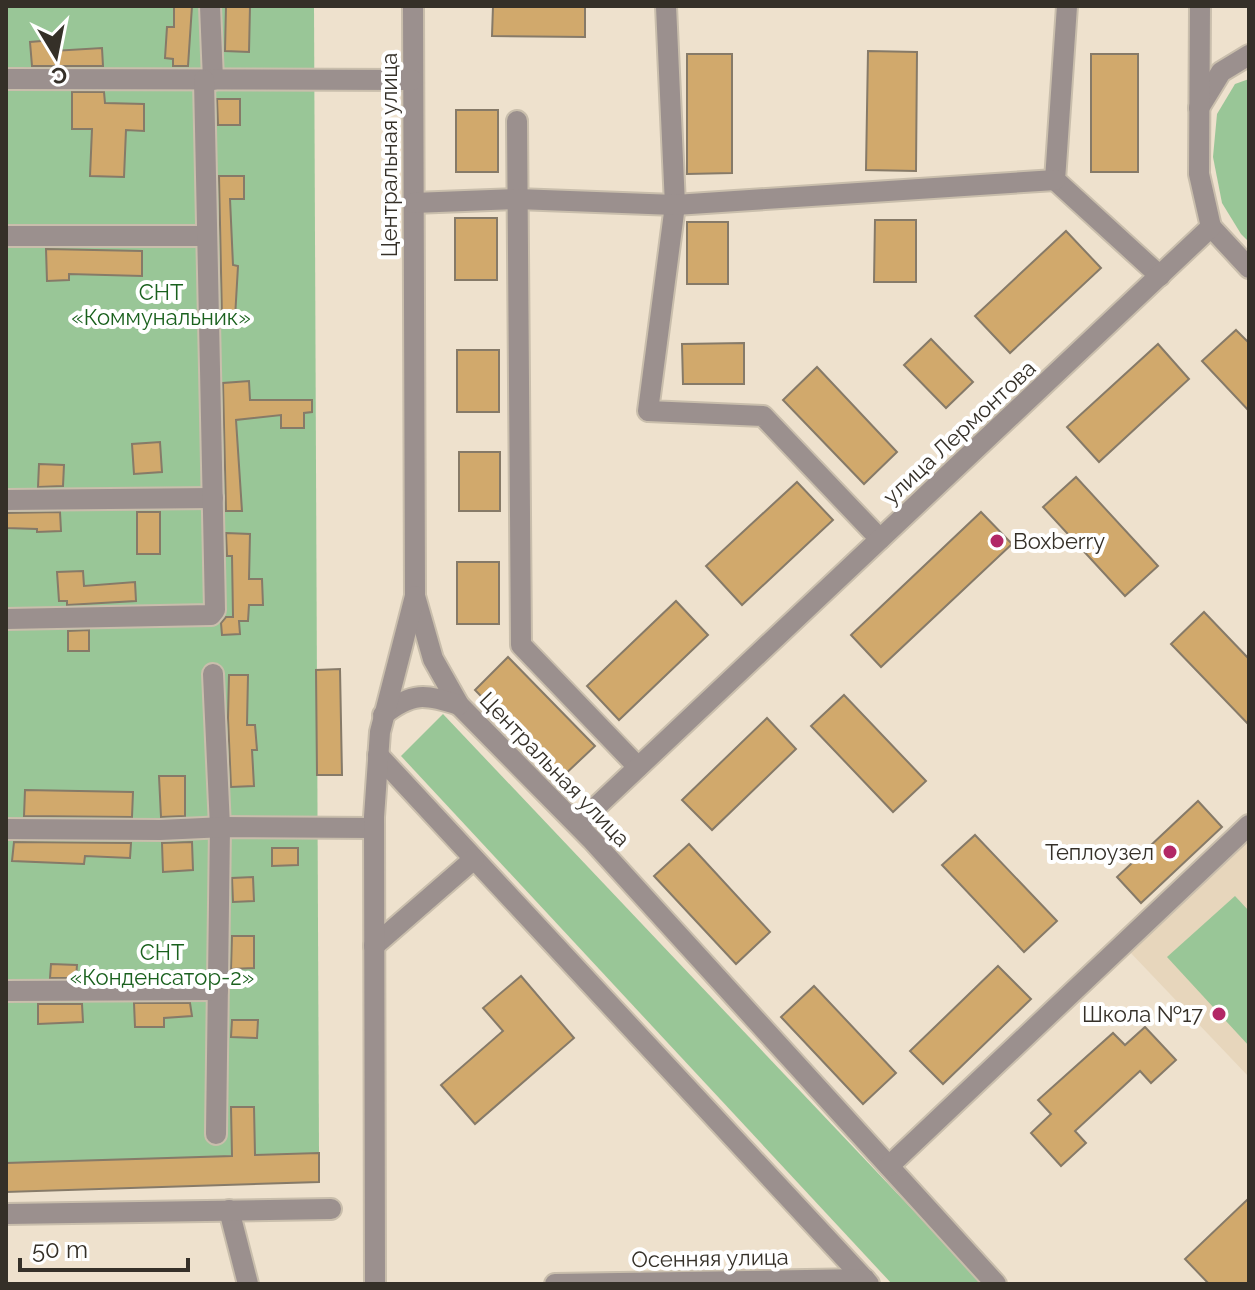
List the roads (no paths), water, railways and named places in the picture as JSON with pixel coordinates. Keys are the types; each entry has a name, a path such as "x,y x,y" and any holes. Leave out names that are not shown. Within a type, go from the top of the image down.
{"street":[{"path":"6,619 211,615 215,610 207,236 210,6"},
{"name":"Центральная улица","path":"413,6 415,596 433,659 459,705 578,824 996,1284"},
{"path":"666,6 675,205 648,411 763,416 880,539"},
{"path":"1055,180 1067,6"},
{"path":"1200,6 1199,174 1211,227 1249,268"},
{"path":"1199,108 1221,72 1249,55"},
{"path":"6,79 413,80"},
{"path":"517,121 521,645 638,767"},
{"path":"413,203 517,199 675,205 1055,180 1160,276"},
{"name":"улица Лермонтова","path":"578,824 1211,227"},
{"path":"6,236 207,236"},
{"path":"6,500 213,498"},
{"path":"375,1284 374,828 378,755 383,715 415,596"},
{"path":"213,674 220,827 216,1134"},
{"path":"383,715 412,698 432,697 459,705"},
{"path":"378,755 867,1282"},
{"path":"889,1166 1249,825"},
{"path":"6,829 374,828"},
{"path":"374,946 474,859"},
{"path":"6,991 218,990"},
{"path":"6,1214 331,1209"},
{"path":"229,1210 248,1284"},
{"name":"Осенняя улица","path":"555,1284 867,1282"}],"place":[{"name":"Boxberry","path":"997,541"},
{"name":"Теплоузел","path":"1170,852"},
{"name":"Школа №17","path":"1219,1014"}],"park label":[{"name":"СНТ «Коммунальник»","path":"161,304"},
{"name":"СНТ «Конденсатор-2»","path":"162,964"}]}
